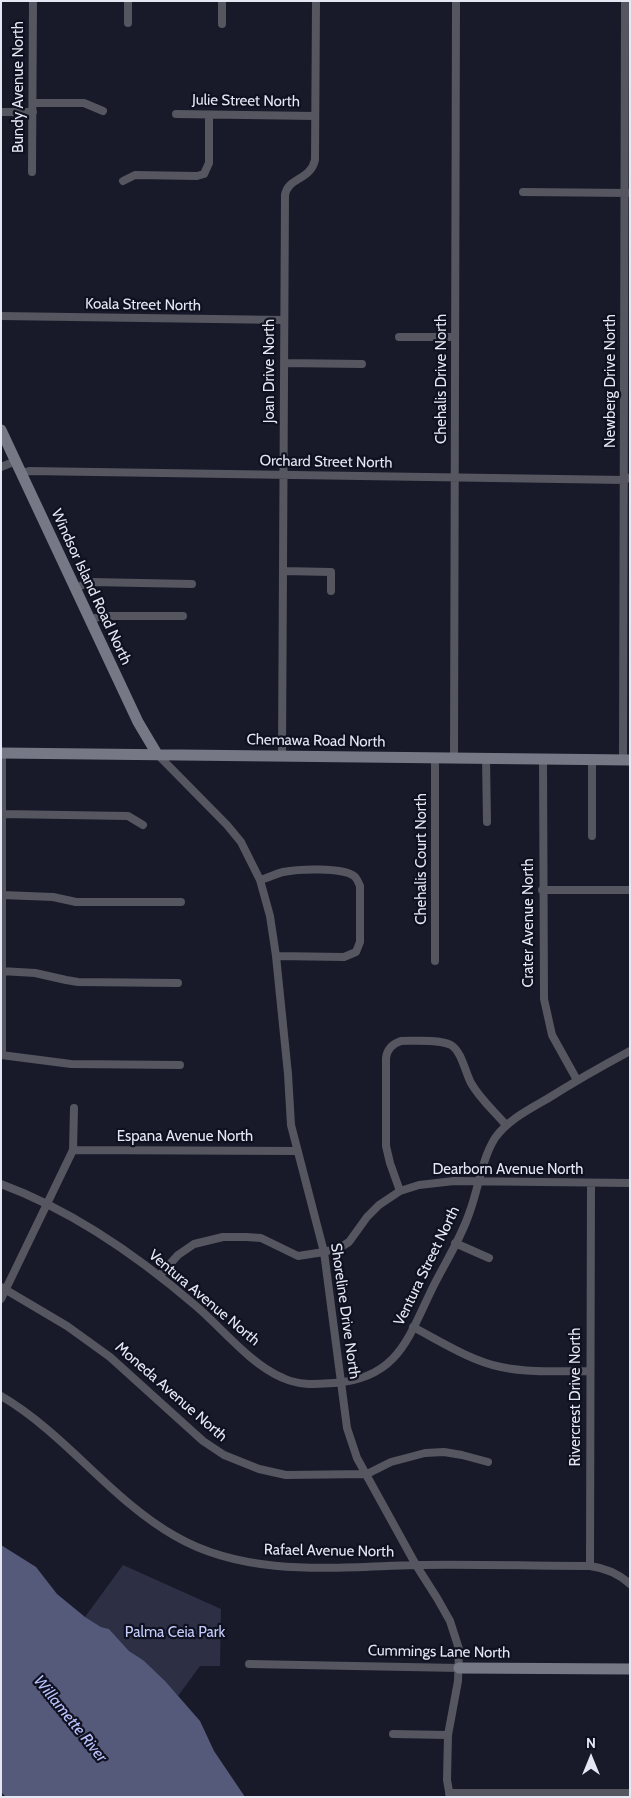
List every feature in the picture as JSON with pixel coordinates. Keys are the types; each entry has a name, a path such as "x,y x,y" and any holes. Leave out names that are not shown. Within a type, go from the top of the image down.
{"street":[{"name":"Bundy Avenue North","path":"32,172 33,1"},
{"path":"128,1 128,23"},
{"path":"222,1 222,24"},
{"name":"Joan Drive North","path":"282,755 285,195 288,186 310,172 313,166 316,1"},
{"name":"Chehalis Drive North","path":"454,758 456,1"},
{"name":"Newberg Drive North","path":"625,1 627,193 626,760"},
{"path":"33,103 84,103 103,110"},
{"path":"1,112 33,112"},
{"name":"Julie Street North","path":"176,114 315,116"},
{"path":"123,181 136,175 197,176 204,174 209,163 209,115"},
{"path":"523,192 627,193"},
{"name":"Koala Street North","path":"1,316 284,320"},
{"path":"399,337 455,337"},
{"path":"284,363 362,364"},
{"name":"Windsor Island Road North","path":"1,430 138,722 157,754"},
{"path":"1,468 16,461"},
{"name":"Orchard Street North","path":"22,473 29,471 456,478 627,478"},
{"path":"283,571 331,572 331,591"},
{"path":"75,588 92,582 192,584"},
{"path":"90,620 101,616 184,616"},
{"path":"2,753 2,1055 71,1064 180,1065"},
{"name":"Chemawa Road North","path":"2,753 626,760"},
{"name":"Shoreline Drive North","path":"157,754 227,825 241,842 260,880 270,916 276,956 287,1057 291,1125 324,1252 349,1436 358,1458 416,1565 450,1621 459,1649 458,1681 448,1735 447,1780 449,1795"},
{"name":"Chehalis Court North","path":"435,757 435,961"},
{"path":"486,758 487,822"},
{"name":"Crater Avenue North","path":"543,759 542,972 545,1009 552,1035 577,1080"},
{"path":"592,760 592,836"},
{"path":"2,814 128,816 143,825"},
{"path":"260,880 282,872 296,870 339,871 353,875 360,886 360,942 356,952 344,957 276,956"},
{"path":"542,890 630,890"},
{"path":"2,895 53,897 76,902 181,902"},
{"path":"2,971 35,973 78,982 178,982"},
{"path":"400,1191 390,1163 386,1138 386,1058 390,1047 394,1043 401,1041 442,1042 454,1047 470,1082 478,1094 506,1125"},
{"name":"Ventura Street North","path":"341,1382 367,1377 382,1369 401,1350 456,1243 471,1209 486,1154 506,1125 577,1080 630,1051"},
{"path":"1,1299 4,1288 48,1204 73,1150 74,1108"},
{"name":"Espana Avenue North","path":"73,1150 297,1152"},
{"name":"Dearborn Avenue North","path":"160,1275 178,1255 194,1244 224,1237 246,1236 261,1238 298,1256 324,1252 346,1245 367,1217 379,1205 400,1191 418,1185 438,1182 630,1184"},
{"name":"Rivercrest Drive North","path":"590,1566 591,1183"},
{"name":"Ventura Avenue North","path":"1,1184 48,1204 103,1235 160,1275 262,1366 284,1378 299,1383 341,1382"},
{"path":"456,1243 489,1258"},
{"name":"Moneda Avenue North","path":"4,1288 68,1326 110,1357 203,1441 224,1455 259,1469 286,1476 367,1474"},
{"path":"412,1327 480,1360 500,1367 522,1370 590,1371"},
{"name":"Rafael Avenue North","path":"1,1396 47,1429 135,1510 177,1538 210,1552 236,1560 266,1566 290,1567 416,1565 590,1566"},
{"path":"367,1474 391,1462 426,1453 444,1452 488,1462"},
{"path":"590,1566 601,1567 630,1584"},
{"name":"Cummings Lane North","path":"249,1664 630,1669"},
{"path":"393,1734 448,1735"},
{"path":"449,1795 630,1793"}],"green space":[{"name":"Palma Ceia Park","path":"123,1565 221,1609 220,1666 200,1666 178,1696 143,1660 129,1651 109,1629 101,1627 85,1617"}],"water":[{"name":"Willamette River","path":"1,1545 36,1567 57,1594 85,1617 101,1627 109,1629 129,1651 143,1660 165,1681 200,1721 214,1751 245,1797 6,1797 1,1792"}]}
